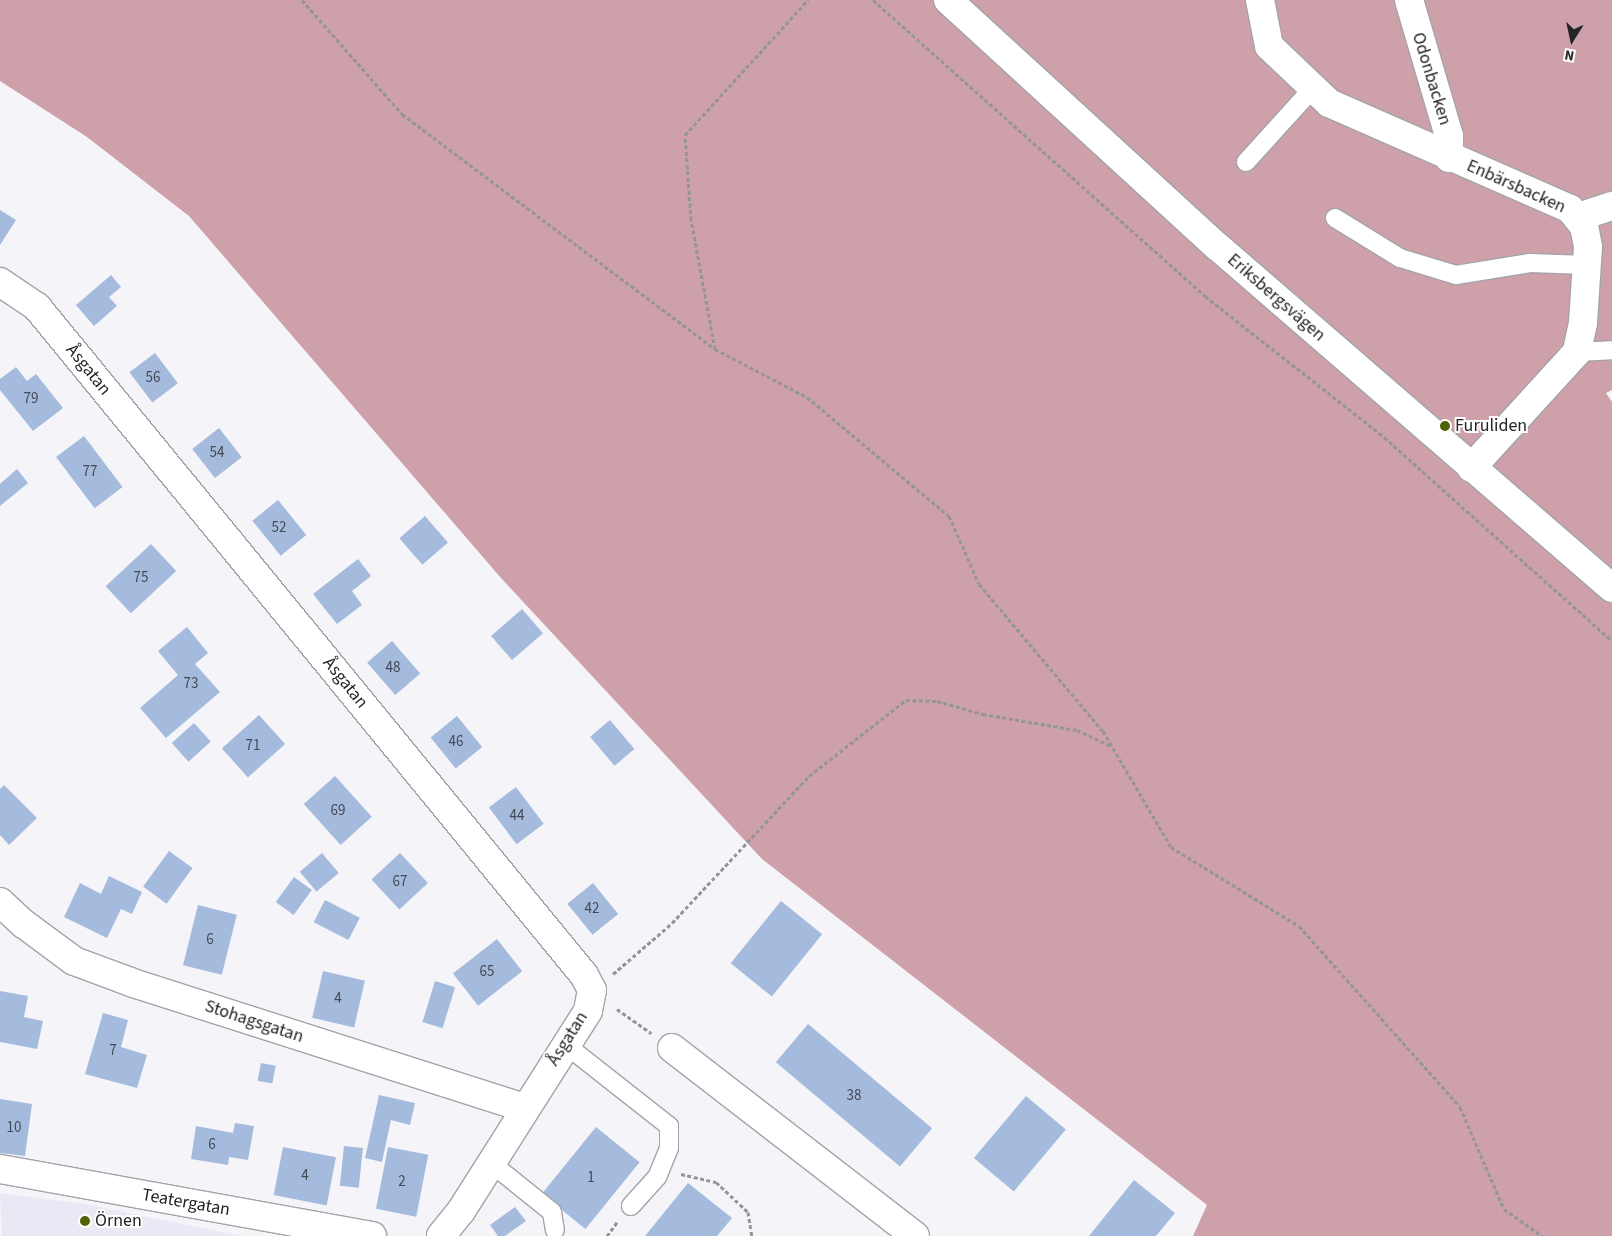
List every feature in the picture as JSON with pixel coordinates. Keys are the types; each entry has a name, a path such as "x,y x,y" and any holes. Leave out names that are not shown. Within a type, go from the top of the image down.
{"street":[{"name":"Eriksbergsvägen","path":"948,0 1218,248 1612,588"},
{"name":"Enbärsbacken","path":"1260,0 1269,46 1338,109 1560,205 1578,217 1588,236 1583,323 1577,352"},
{"name":"Odonbacken","path":"1409,0 1448,136 1449,158"},
{"path":"1578,217 1612,206"},
{"name":"Åsgatan","path":"0,282 37,307 584,974 592,990 588,1010 526,1108"},
{"path":"1471,468 1577,352"},
{"name":"Stohagsgatan","path":"0,902 24,924 83,964 526,1108"},
{"path":"672,1048 914,1236"},
{"path":"441,1236 526,1108"},
{"name":"Teatergatan","path":"0,1169 372,1236"}],"lane":[{"path":"1246,162 1313,88"},
{"path":"1335,218 1400,258 1456,275 1530,263 1587,264"},
{"path":"1577,352 1612,350"},
{"path":"566,1045 669,1126 668,1148 660,1170 631,1206"},
{"path":"491,1163 552,1212 555,1230"}],"path":[{"path":"302,0 402,114 714,349 807,396 949,516 979,584 1103,731 1171,847 1299,926 1460,1107 1504,1209 1542,1236"},
{"path":"714,349 691,220 685,135 808,0"},
{"path":"873,0 1205,296 1384,437 1612,641"},
{"path":"672,1048 592,990 672,923 809,776 906,700 936,701 983,714 1077,730 1112,746"},
{"path":"660,1170 716,1182 748,1212 752,1236"}],"shaded area":[{"path":"0,0 1612,0 1612,390 1606,393 1612,402 1612,1236 1193,1236 1207,1205 762,859 501,578 189,216 87,137 0,81"},
{"name":"Örnen","path":"0,1193 84,1204 242,1236 2,1236"}],"building":[{"path":"0,210 16,220 0,245"},
{"path":"111,275 121,287 109,297 117,306 94,326 76,305"},
{"path":"155,353 178,383 152,403 129,372"},
{"path":"16,367 27,381 36,374 63,408 33,431 0,390 0,379"},
{"path":"219,428 242,457 215,478 192,449"},
{"path":"84,436 123,487 95,508 56,457"},
{"path":"17,469 28,483 0,506 0,484"},
{"path":"278,500 306,535 281,556 252,521"},
{"path":"425,516 448,542 422,565 399,538"},
{"path":"151,544 176,571 131,613 106,586"},
{"path":"358,559 371,576 352,591 362,605 337,624 313,594"},
{"path":"522,609 543,633 512,660 491,636"},
{"path":"187,627 208,653 195,664 220,692 166,738 140,708 178,675 158,651"},
{"path":"392,641 420,673 395,695 367,663"},
{"path":"259,715 285,744 248,777 222,748"},
{"path":"457,716 482,747 456,768 431,737"},
{"path":"610,720 634,749 615,766 590,737"},
{"path":"194,723 211,742 188,762 172,743"},
{"path":"335,776 372,817 341,845 304,804"},
{"path":"4,785 37,818 9,845 0,835 0,789"},
{"path":"516,787 544,824 517,844 489,807"},
{"path":"169,851 192,868 167,904 143,887"},
{"path":"322,853 339,873 316,892 300,872"},
{"path":"400,853 428,883 399,910 371,880"},
{"path":"109,876 142,892 132,914 121,909 107,938 64,917 80,883 101,894"},
{"path":"294,877 312,890 294,915 276,902"},
{"path":"593,883 618,914 593,935 567,904"},
{"path":"325,900 360,918 348,940 314,922"},
{"path":"781,901 822,934 772,997 731,963"},
{"path":"198,905 237,915 222,975 183,965"},
{"path":"497,939 522,971 478,1006 453,973"},
{"path":"323,971 365,981 354,1027 312,1018"},
{"path":"435,981 455,987 443,1028 422,1022"},
{"path":"0,991 28,996 24,1017 43,1021 37,1049 0,1042"},
{"path":"103,1013 128,1020 121,1047 147,1055 137,1088 85,1074"},
{"path":"808,1024 932,1128 900,1166 776,1062"},
{"path":"261,1063 276,1066 272,1084 258,1081"},
{"path":"379,1095 415,1103 410,1125 391,1120 382,1162 365,1158"},
{"path":"1026,1096 1066,1129 1014,1191 974,1158"},
{"path":"0,1099 32,1104 25,1156 0,1153"},
{"path":"235,1123 254,1126 248,1160 229,1157 228,1165 191,1159 196,1126 233,1133"},
{"path":"596,1127 640,1162 585,1229 542,1194"},
{"path":"344,1146 363,1148 359,1188 340,1186"},
{"path":"283,1147 336,1157 327,1205 274,1195"},
{"path":"388,1147 428,1155 416,1217 376,1209"},
{"path":"1134,1180 1175,1213 1156,1236 1089,1236"},
{"path":"688,1183 732,1218 717,1236 645,1236"},
{"path":"515,1207 526,1221 505,1236 498,1236 490,1225"}],"place":[{"name":"Furuliden","path":"1445,426"},
{"name":"Örnen","path":"85,1221"}]}
